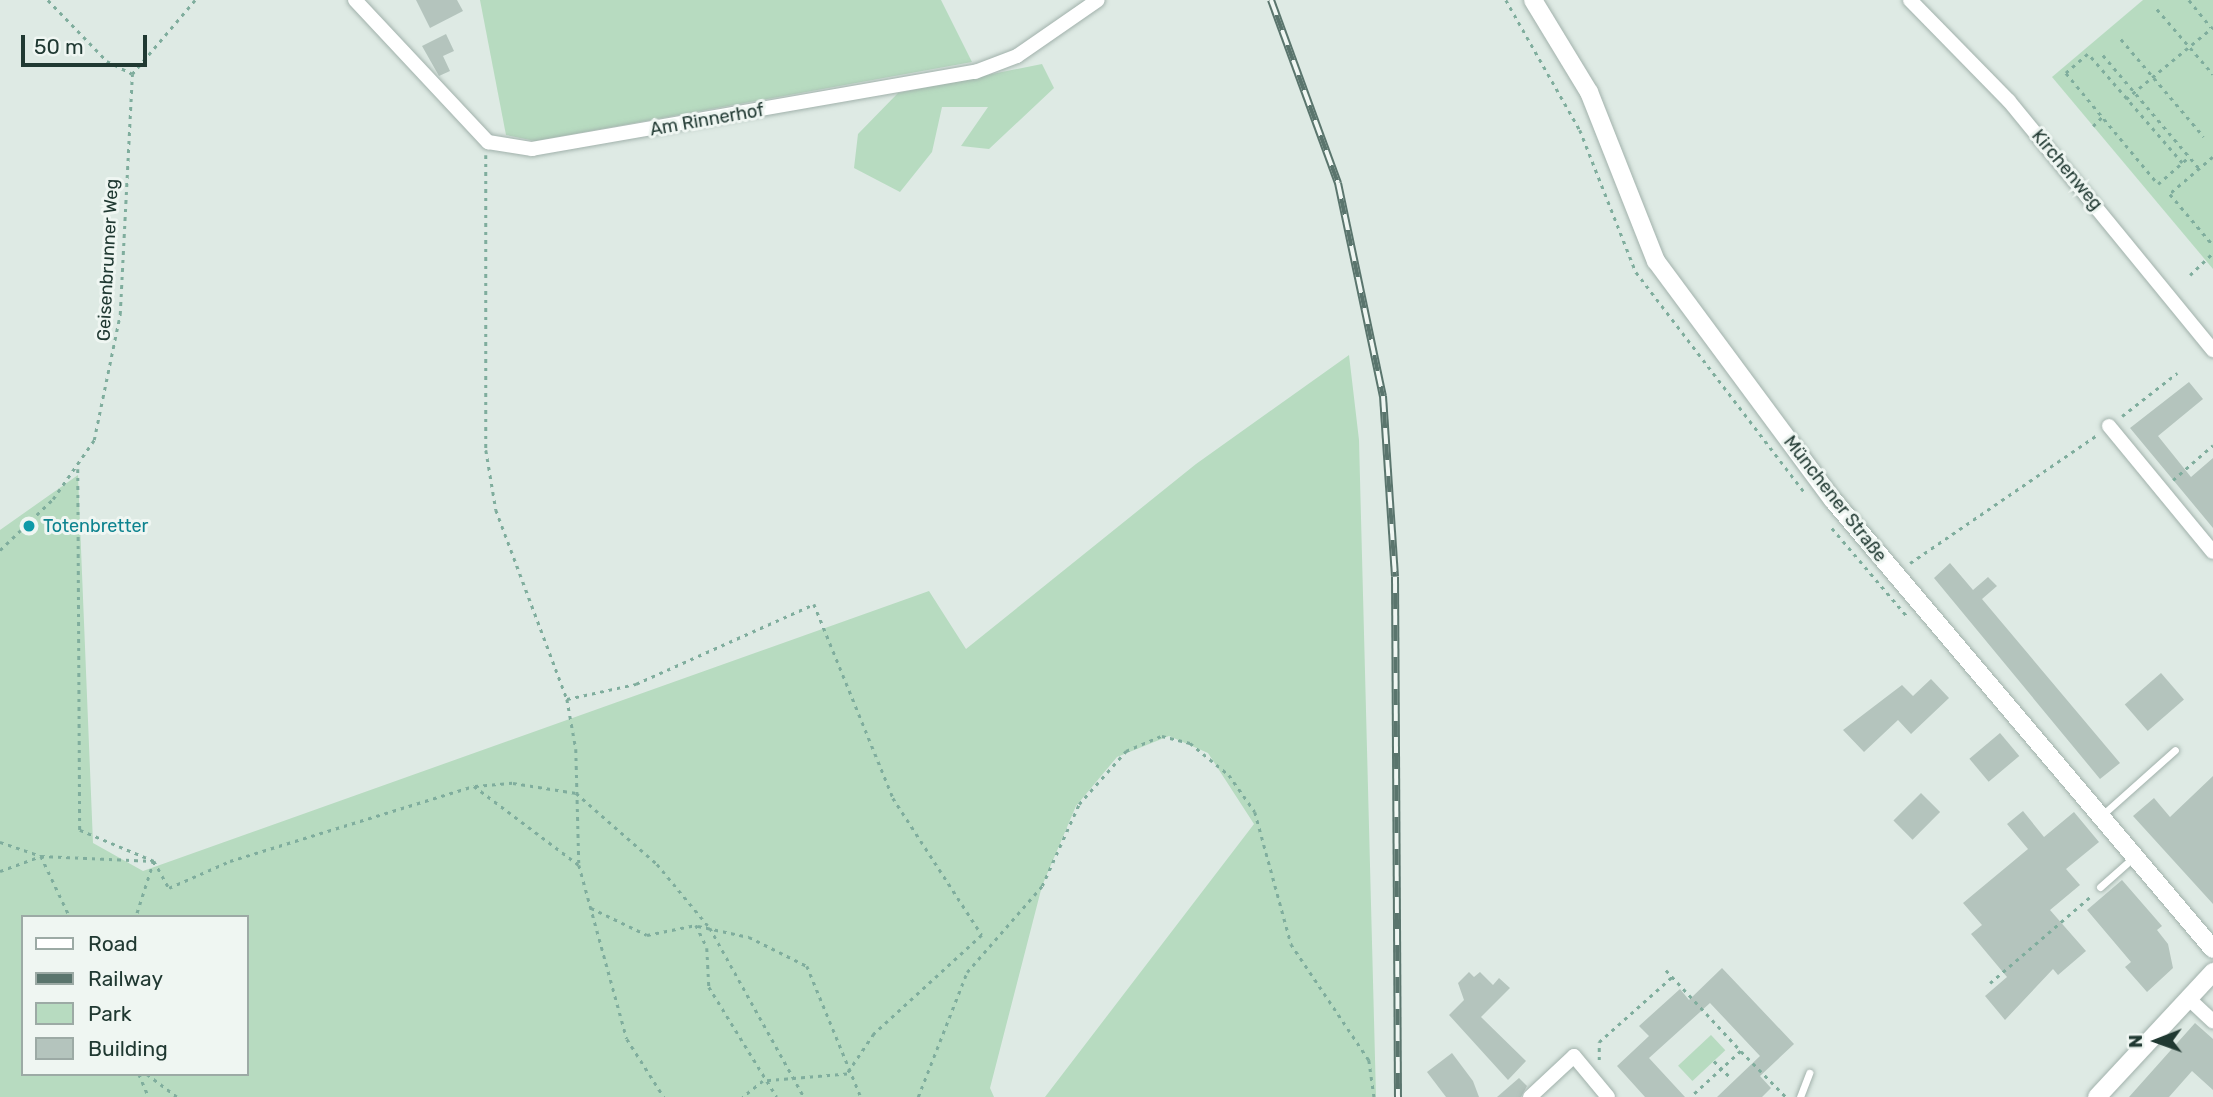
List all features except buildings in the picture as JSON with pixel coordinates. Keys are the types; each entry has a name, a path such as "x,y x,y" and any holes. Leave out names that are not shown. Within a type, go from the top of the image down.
{"street":[{"name":"Am Rinnerhof","path":"355,0 488,142 532,149 975,72 1017,56 1098,0"},
{"name":"Münchener Straße","path":"1533,0 1589,92 1656,261 1895,575 2213,949"},
{"name":"Kirchenweg","path":"1910,0 2009,101 2213,350"},
{"path":"2109,426 2213,552"},
{"path":"2097,1097 2213,972"},
{"path":"2189,999 2213,1021"},
{"path":"1530,1097 1574,1056 1608,1097"}],"lane":[{"path":"2100,817 2175,750"},
{"path":"2100,887 2134,857"},
{"path":"1800,1097 1809,1073"}],"path":[{"path":"48,0 107,61 132,74 195,0"},
{"path":"2126,99 2213,28 2189,0"},
{"path":"2157,9 2213,74"},
{"path":"2121,39 2204,137"},
{"path":"2182,163 2088,54 2066,73 2158,184 2189,157"},
{"path":"2103,55 2199,168"},
{"name":"Geisenbrunner Weg","path":"0,550 78,469 105,407 114,363 132,74"},
{"path":"2093,126 2102,117"},
{"path":"486,157 481,290 486,450 496,510 567,699 576,793 579,864 627,1039 664,1097"},
{"path":"2213,157 2170,194 2213,245"},
{"path":"2190,275 2213,253"},
{"path":"2162,489 2213,445"},
{"path":"1895,575 2058,465"},
{"path":"78,469 80,830 154,861 169,888 230,860 474,786 513,783 576,793 657,864 710,928 804,1097"},
{"path":"567,699 636,684 814,604 892,798 982,935 874,1034 847,1074 794,1081 763,1081 743,1097"},
{"path":"918,1097 967,972 1042,886 1079,804 1126,751 1162,736 1190,743 1229,775 1255,812 1291,944 1369,1060 1374,1097"},
{"path":"474,786 579,864"},
{"path":"0,842 41,856 154,861"},
{"path":"0,871 41,856"},
{"path":"41,856 69,915"},
{"path":"137,915 154,861"},
{"path":"1990,983 2100,887"},
{"path":"591,908 647,935 696,925 749,937 807,966 847,1074 861,1097"},
{"path":"696,925 707,948 709,987 738,1027 763,1081 777,1097"},
{"path":"1666,970 1786,1097"},
{"path":"1598,1067 1599,1042 1673,977"},
{"path":"1691,1097 1741,1051"},
{"path":"1714,1061 1732,1079"},
{"path":"140,1076 149,1097"},
{"path":"150,1076 178,1097"}],"green space":[{"path":"480,0 941,0 972,62 535,141 506,135"},
{"path":"2143,0 2213,0 2213,269 2052,77"},
{"path":"1042,64 1054,88 989,149 961,146 988,107 942,107 932,152 900,192 854,168 858,134 898,93"},
{"path":"1349,355 1359,440 1376,1097 1045,1097 1254,824 1208,753 1169,736 1117,757 1076,806 1042,886 990,1088 994,1097 0,1097 0,530 78,475 93,843 143,871 929,591 966,649 1196,464"},
{"path":"1711,1035 1725,1050 1692,1081 1678,1066"}],"railway":[{"path":"1271,0 1338,183 1383,396 1395,577 1398,1097"}],"place":[{"name":"Totenbretter","path":"29,526"}]}
